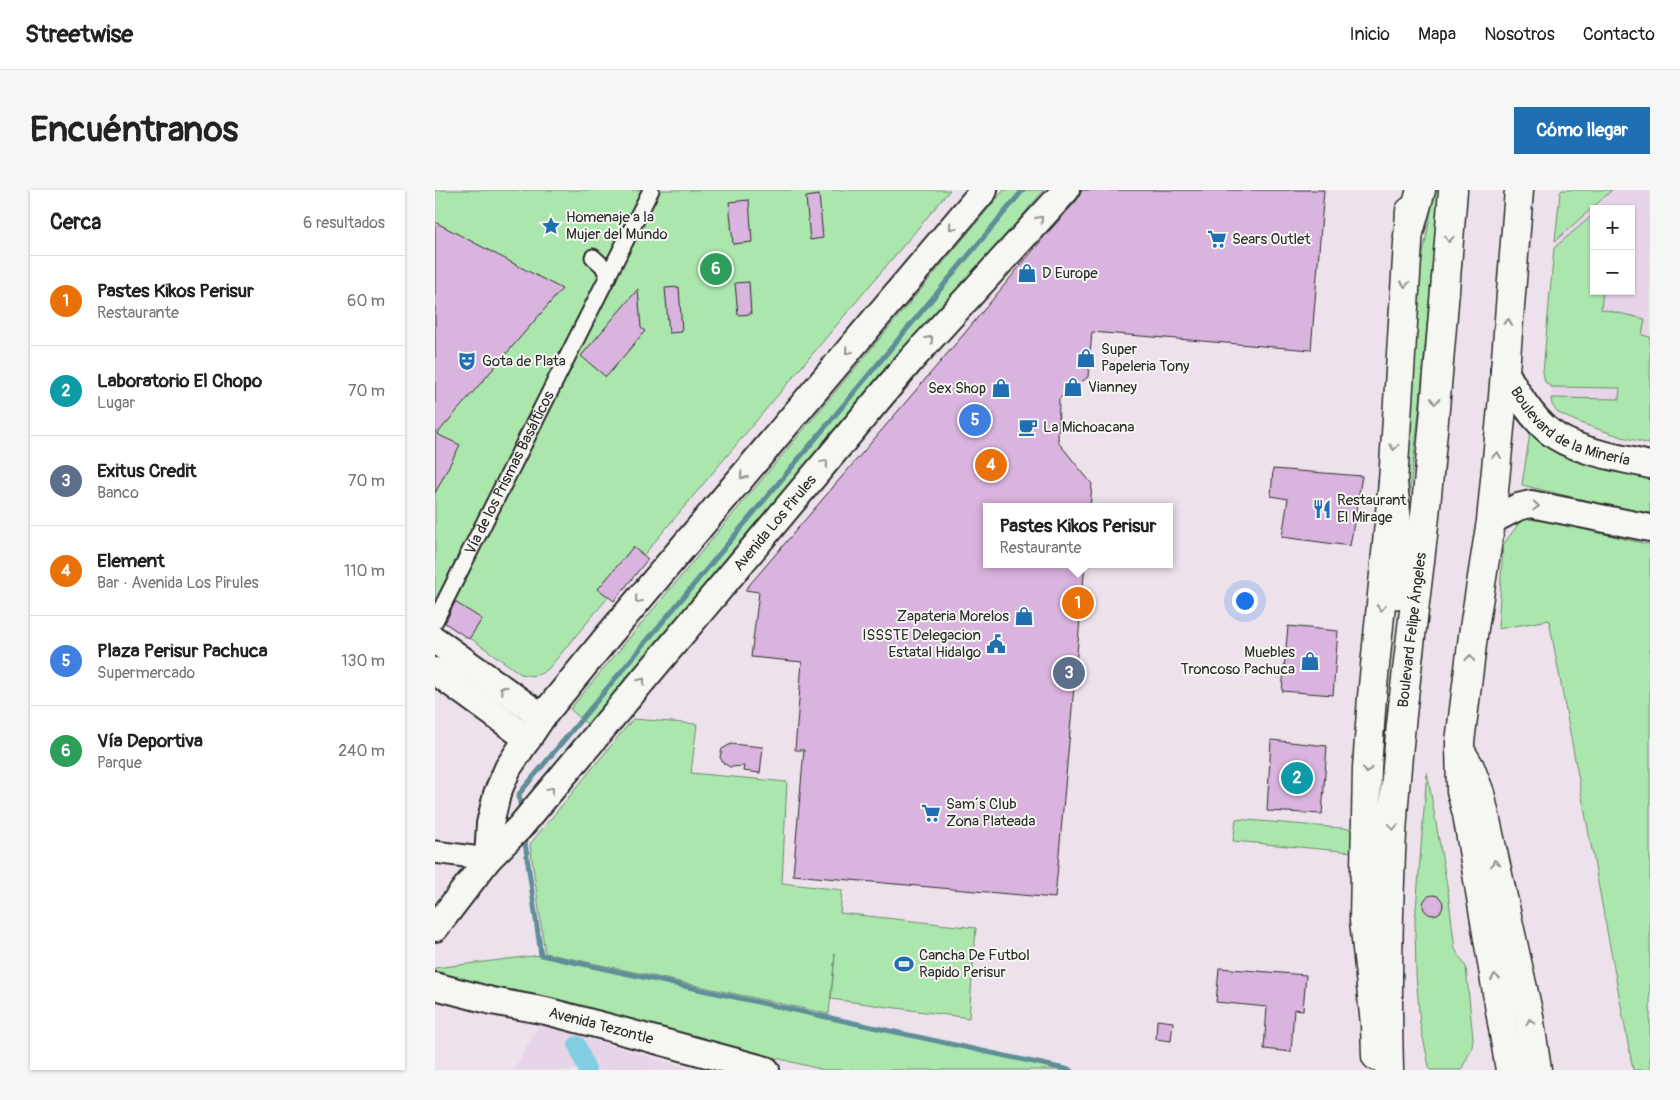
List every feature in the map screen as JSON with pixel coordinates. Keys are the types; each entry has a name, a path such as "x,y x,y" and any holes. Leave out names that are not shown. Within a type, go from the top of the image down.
{"main road":[{"path":"1376,1070 1375,1024 1364,920 1367,768 1393,482 1393,454 1411,190"},
{"path":"1408,236 1421,190"},
{"name":"Boulevard Felipe Ángeles","path":"1389,1070 1387,993 1391,852 1405,691 1426,495 1453,190"},
{"path":"1510,1070 1467,814 1461,791 1460,750 1474,628 1491,521 1503,397 1519,190"},
{"path":"1393,482 1401,563 1399,635 1405,691"},
{"path":"1460,750 1470,767 1480,793 1529,1016 1537,1070"}],"street":[{"name":"Vía de los Prismas Basálticos","path":"435,622 651,190"},
{"path":"435,852 488,859 490,824 497,794 508,768 535,728 608,636 984,190"},
{"name":"Avenida Los Pirules","path":"435,928 488,859 520,827 911,360 1066,190"},
{"path":"593,257 603,266 609,277"},
{"name":"Boulevard de la Minería","path":"1504,370 1530,412 1551,433 1565,442 1650,465"},
{"path":"1491,521 1518,507 1531,504 1650,528"},
{"path":"435,640 535,728"},
{"path":"435,671 535,728"},
{"name":"Avenida Tezontle","path":"435,986 492,1001 547,1011 766,1070"}],"shaded area":[{"path":"1560,190 1650,190 1650,444 1580,423 1558,413 1552,405 1551,387 1545,382 1543,372"},
{"path":"545,1012 566,1032 695,1070 514,1070"}],"green space":[{"path":"435,190 950,190 548,669 532,676 521,674 435,613"},
{"path":"1004,190 1044,190 590,727 570,709"},
{"path":"1435,190 1439,190 1419,412 1409,499 1406,500 1408,411 1417,286"},
{"path":"1562,190 1612,190 1595,205 1590,205 1590,210 1555,241 1560,193"},
{"path":"1590,217 1590,295 1603,295 1601,309 1645,319 1642,335 1650,337 1650,444 1580,423 1558,413 1552,405 1551,398 1619,399 1620,388 1551,387 1545,382 1543,372 1554,248"},
{"path":"1531,426 1568,457 1650,478 1650,516 1522,485"},
{"path":"1525,515 1650,545 1650,1070 1633,1070 1549,620 1498,629 1503,545"},
{"path":"633,719 697,724 691,773 787,782 782,883 842,890 840,913 976,928 969,1018 831,999 835,954 829,1014 545,953 530,844"},
{"path":"1427,772 1448,891 1455,949 1466,967 1473,1038 1472,1048 1461,1070 1430,1070 1420,1024 1416,974 1415,922"},
{"path":"1236,819 1353,829 1353,852 1233,841"},
{"path":"541,955 1071,1070 824,1070 435,973 435,968"}],"building":[{"path":"1082,190 1324,190 1311,350 1092,332 1088,377 1059,399 1058,442 1092,484 1090,503 983,503 983,568 1085,568 1055,898 793,875 804,750 795,750 802,662 751,657 759,592 745,590 1077,200"},
{"path":"819,195 823,238 810,240 806,197"},
{"path":"749,200 752,242 733,244 729,202"},
{"name":"Gota de Plata","path":"435,222 562,289 437,434 460,445 435,493"},
{"path":"749,282 751,314 738,315 735,283"},
{"path":"679,287 682,332 669,333 665,288"},
{"path":"638,289 641,328 645,331 606,377 581,356"},
{"name":"Restaurant El Mirage","path":"1273,469 1362,476 1350,546 1282,537 1288,499 1271,496"},
{"path":"633,547 648,559 614,601 598,589"},
{"path":"455,602 482,619 469,639 445,623"},
{"name":"Muebles Troncoso Pachuca","path":"1288,626 1338,631 1333,695 1282,691"},
{"path":"1271,740 1327,746 1322,814 1267,811"},
{"path":"731,744 763,747 760,773 743,771 744,766 730,767 723,763 720,757 722,749"},
{"path":"1433,895 1440,898 1443,905 1440,912 1433,915 1426,912 1423,905 1426,898"},
{"path":"1219,968 1306,975 1303,1010 1294,1009 1291,1052 1264,1049 1267,1007 1216,1002"},
{"path":"1157,1020 1173,1022 1171,1041 1156,1039"}],"waterway":[{"path":"521,812 519,794 1023,190"},
{"path":"524,835 541,955 1070,1070"},
{"path":"577,1045 587,1070"}],"place":[{"name":"Homenaje a la Mujer del Mundo","path":"551,226"},
{"name":"Sears Outlet","path":"1217,239"},
{"name":"Vía Deportiva","path":"716,269"},
{"name":"D Europe","path":"1027,273"},
{"name":"Super Papeleria Tony","path":"1086,358"},
{"name":"Gota de Plata","path":"467,361"},
{"name":"Vianney","path":"1073,387"},
{"name":"Sex Shop","path":"1001,388"},
{"name":"Plaza Perisur Pachuca","path":"975,420"},
{"name":"La Michoacana","path":"1028,427"},
{"name":"Element","path":"991,465"},
{"name":"Restaurant El Mirage","path":"1322,509"},
{"name":"Pastes Kikos Perisur","path":"1078,603"},
{"name":"Zapateria Morelos","path":"1024,616"},
{"name":"ISSSTE Delegacion Estatal Hidalgo","path":"996,644"},
{"name":"Muebles Troncoso Pachuca","path":"1310,661"},
{"name":"Exitus Credit","path":"1069,673"},
{"name":"Laboratorio El Chopo","path":"1297,778"},
{"name":"Sam´s Club Zona Plateada","path":"931,813"},
{"name":"Cancha De Futbol Rapido Perisur","path":"904,964"}]}
